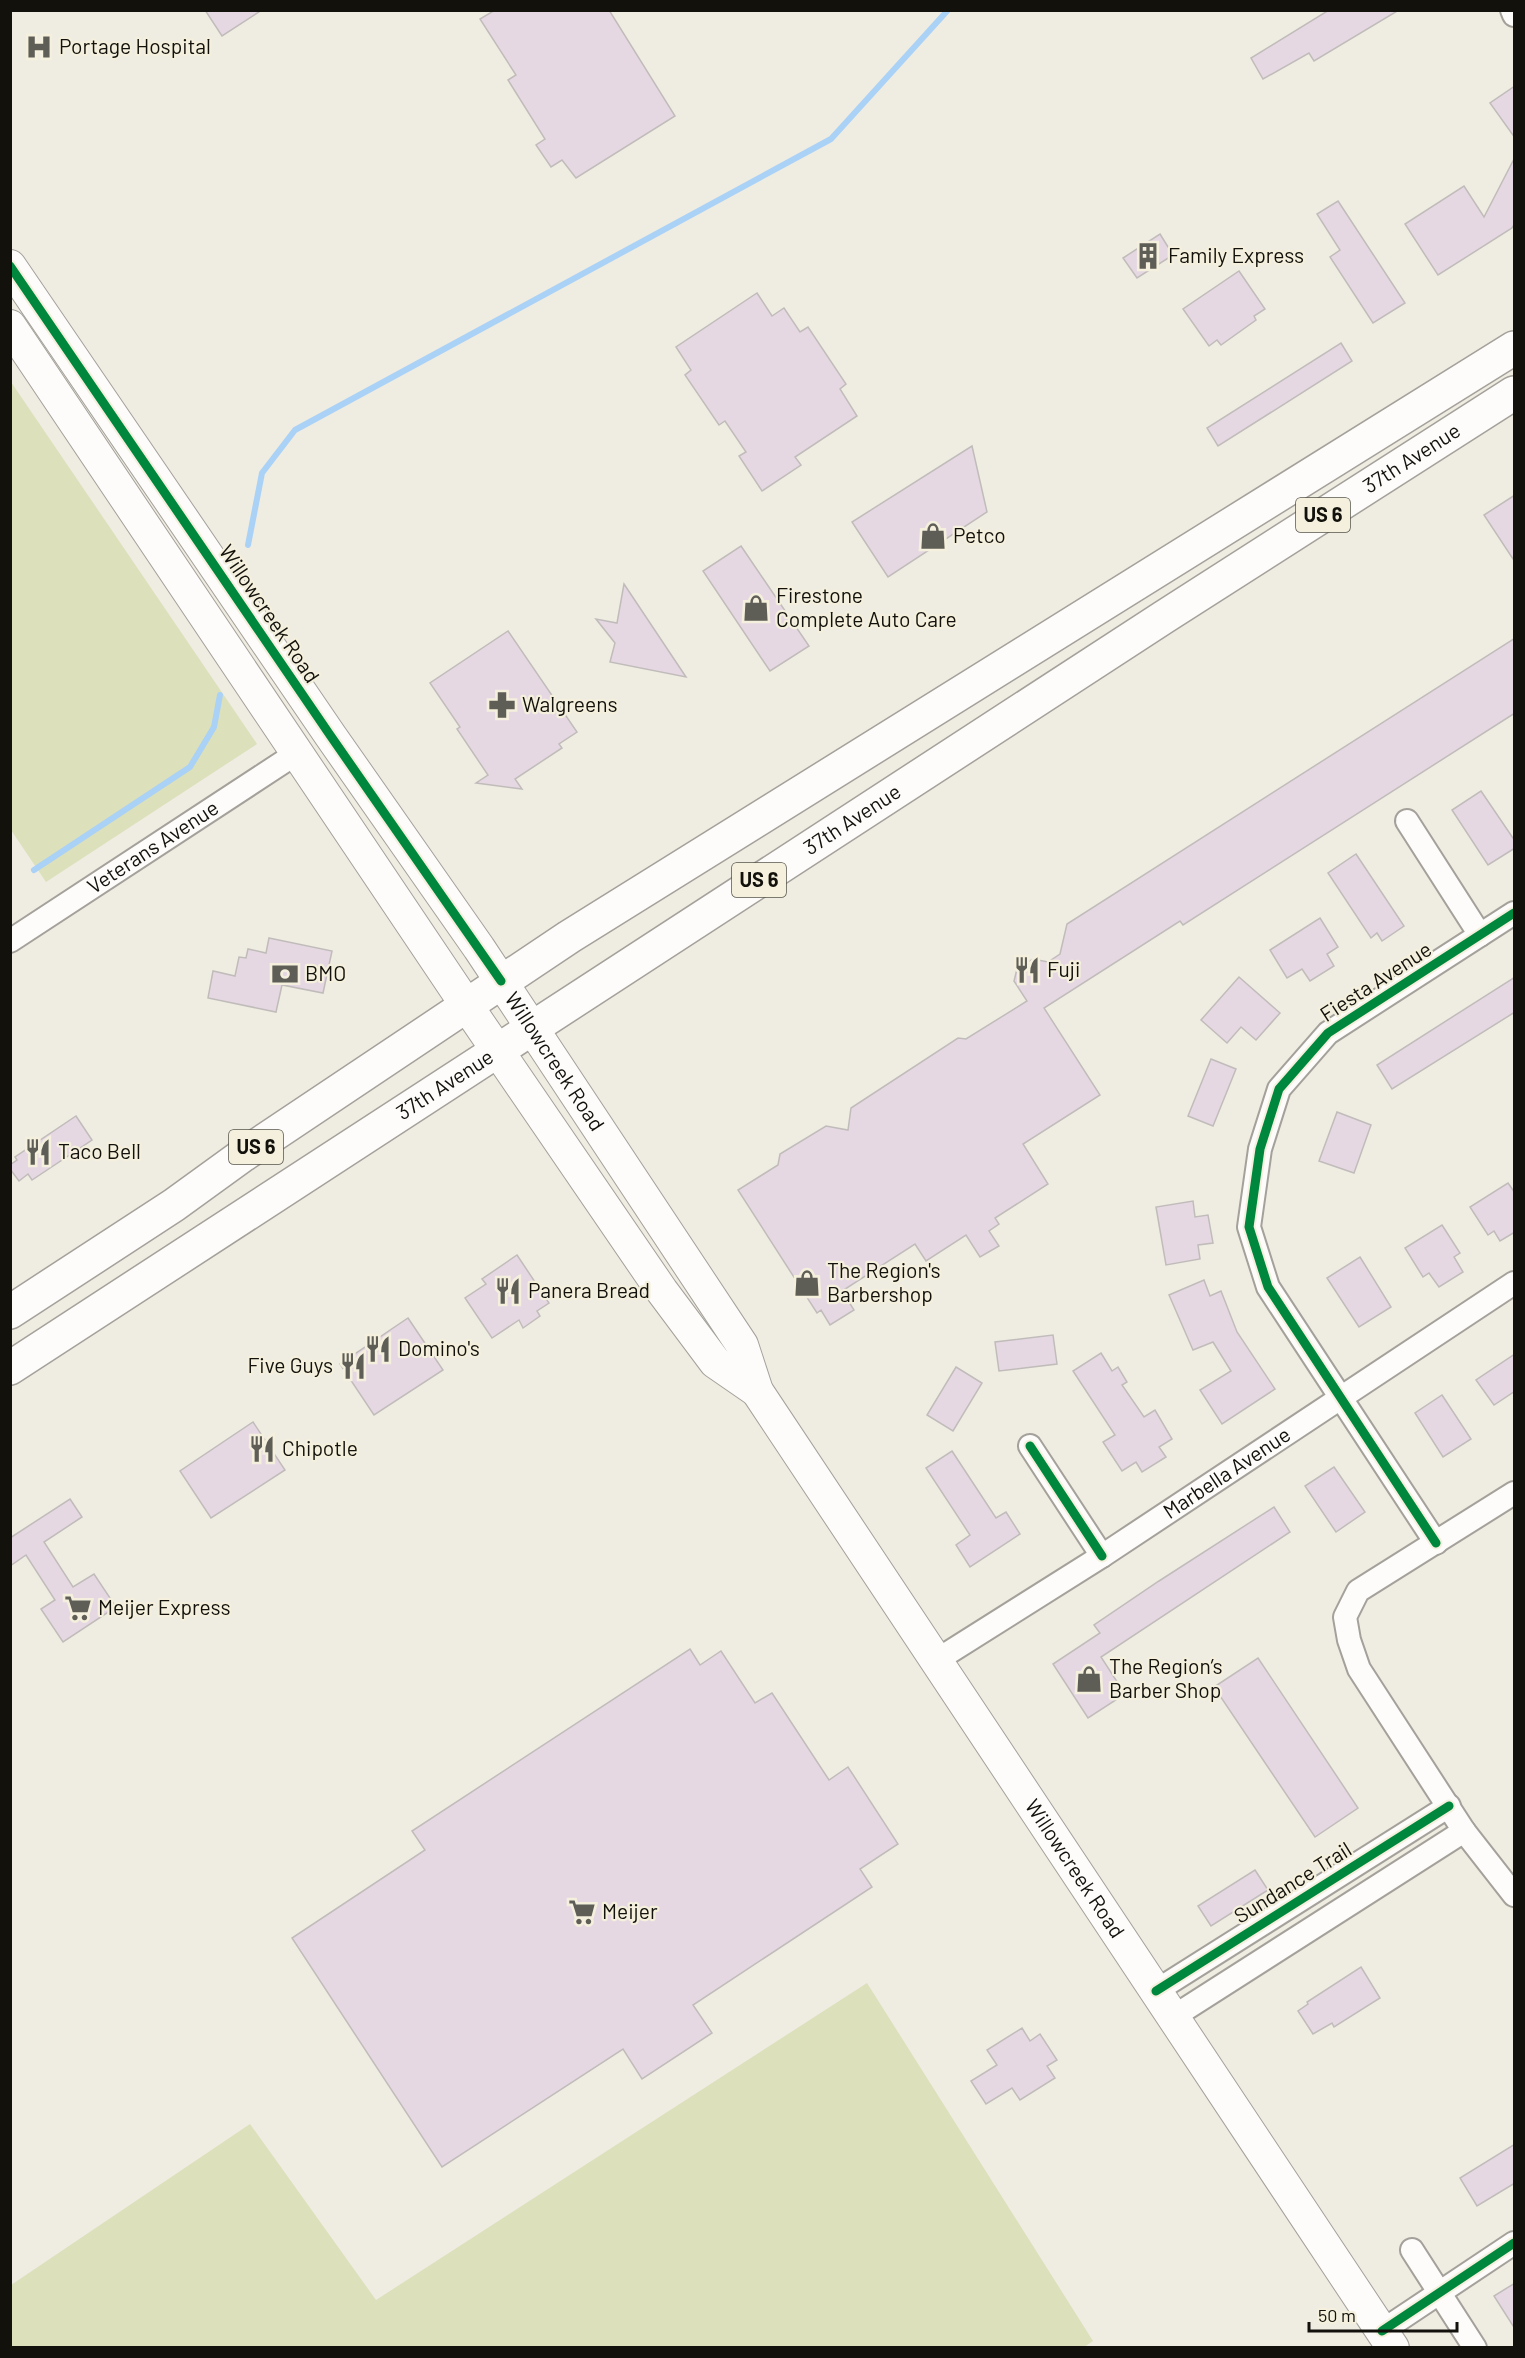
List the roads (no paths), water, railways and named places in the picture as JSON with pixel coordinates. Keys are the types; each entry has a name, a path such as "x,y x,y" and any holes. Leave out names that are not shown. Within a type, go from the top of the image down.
{"main road":[{"name":"Willowcreek Road","path":"10,266 532,1027 742,1345 757,1390 1388,2339"},
{"name":"Willowcreek Road","path":"10,326 497,1051 662,1291 715,1362 757,1390"},
{"name":"37th Avenue","path":"10,1312 174,1205 243,1155 501,981 1515,348"},
{"name":"37th Avenue","path":"10,1368 1154,623 1515,393"}],"street":[{"path":"1512,10 1515,15"},
{"name":"Veterans Avenue","path":"10,941 297,753"},
{"path":"1407,821 1480,935"},
{"name":"Fiesta Avenue","path":"1339,1398 1268,1287 1249,1227 1260,1149 1279,1089 1328,1033 1515,913"},
{"name":"Marbella Avenue","path":"937,1660 1102,1556 1515,1283"},
{"path":"1339,1398 1436,1543"},
{"path":"1030,1446 1102,1556"},
{"path":"1515,1493 1358,1591 1345,1617 1349,1640 1359,1669 1464,1831 1515,1894"},
{"name":"Sundance Trail","path":"1156,1991 1449,1806"},
{"path":"1173,2017 1464,1831"},
{"path":"1388,2339 1441,2294 1515,2243"},
{"path":"1412,2250 1475,2348"}],"waterway":[{"path":"248,545 262,473 295,430 831,139 948,10"},
{"path":"34,870 190,767 214,727 220,695"}],"place":[{"name":"Portage Hospital","path":"39,47"},
{"name":"Family Express","path":"1148,256"},
{"name":"Petco","path":"933,536"},
{"name":"Firestone Complete Auto Care","path":"756,608"},
{"name":"Walgreens","path":"502,705"},
{"name":"Fuji","path":"1027,970"},
{"name":"BMO","path":"285,974"},
{"name":"Taco Bell","path":"38,1152"},
{"name":"The Region's Barbershop","path":"807,1283"},
{"name":"Panera Bread","path":"508,1291"},
{"name":"Domino's","path":"378,1349"},
{"name":"Five Guys","path":"353,1366"},
{"name":"Chipotle","path":"262,1449"},
{"name":"Meijer Express","path":"78,1608"},
{"name":"The Region’s Barber Shop","path":"1089,1679"},
{"name":"Meijer","path":"582,1912"}]}
